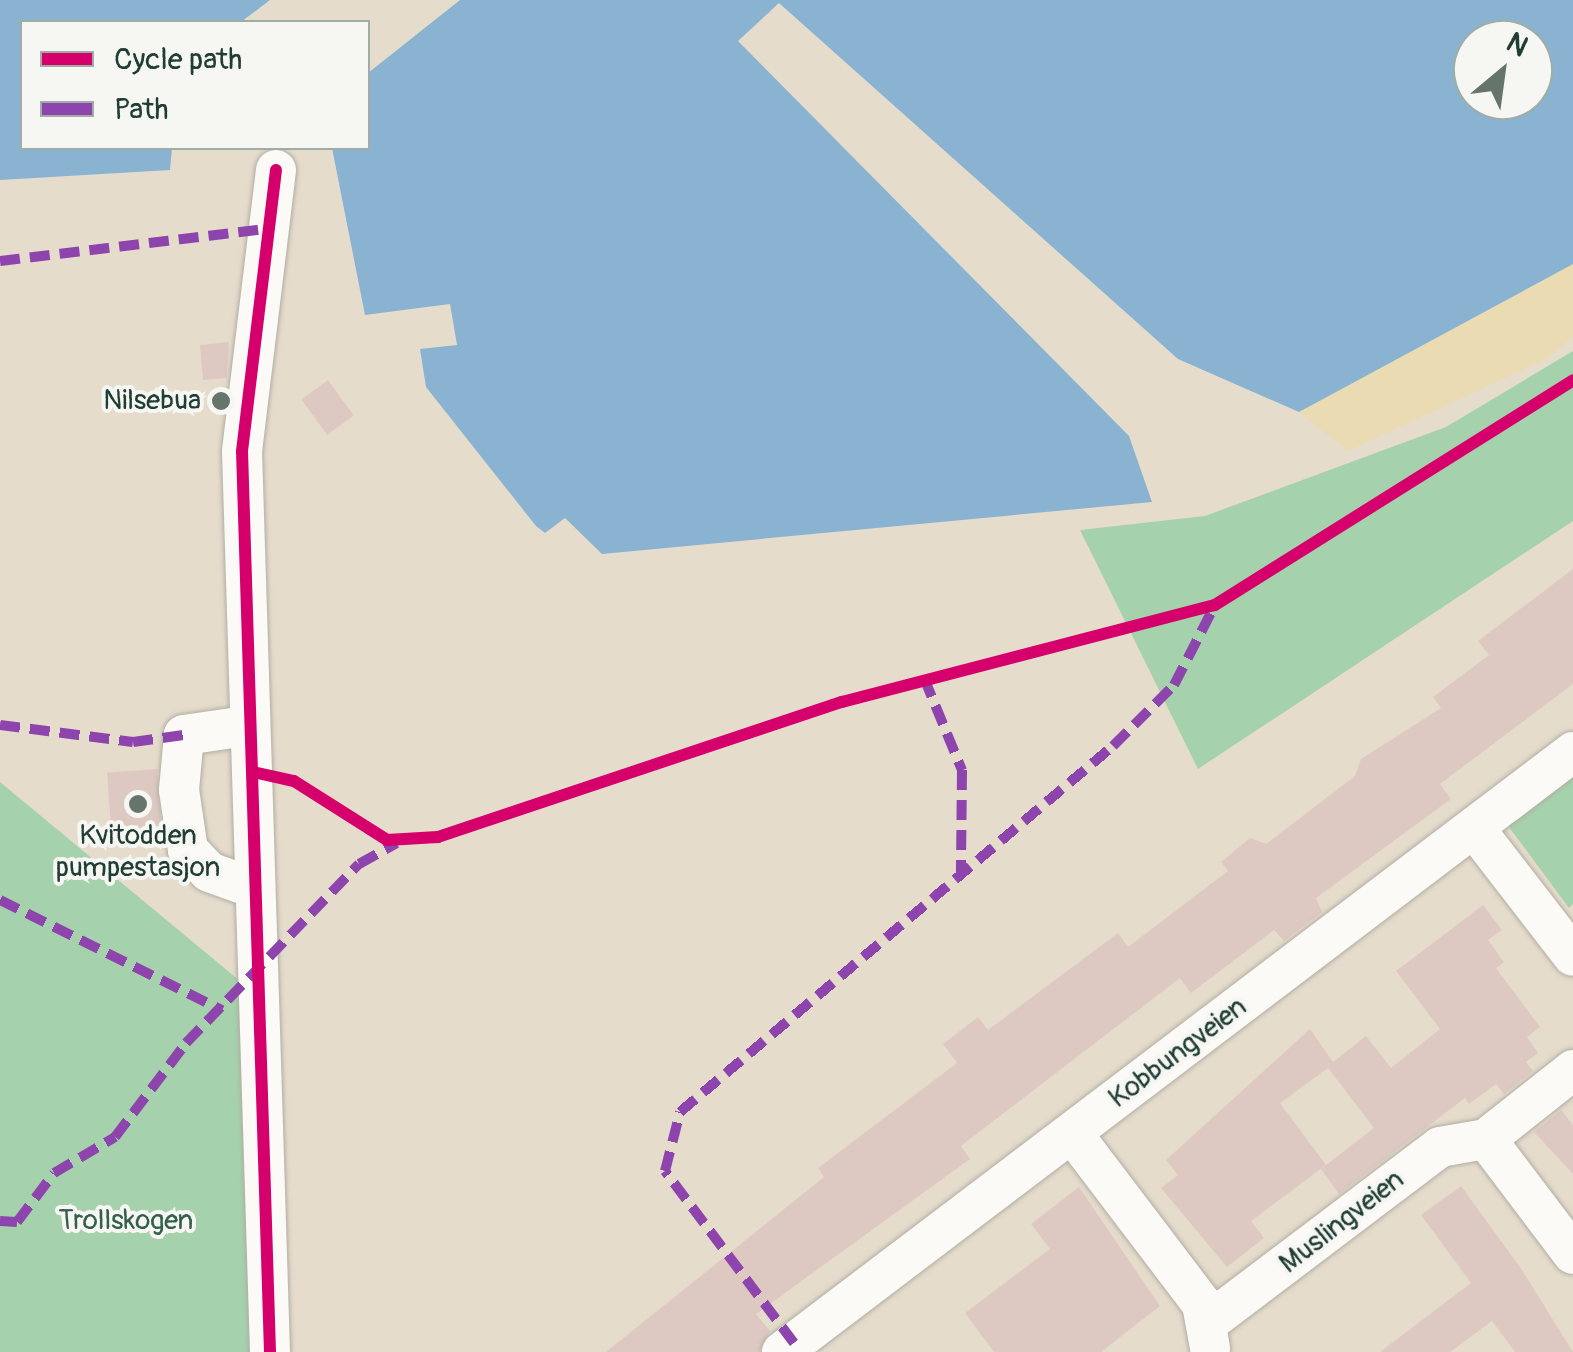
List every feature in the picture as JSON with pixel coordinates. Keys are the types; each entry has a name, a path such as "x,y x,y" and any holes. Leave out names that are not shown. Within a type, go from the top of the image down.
{"street":[{"path":"270,1352 246,726 242,451 276,170"},
{"path":"246,726 184,735 179,790 188,850 209,872 252,887"},
{"name":"Kobbungveien","path":"782,1352 1573,752"},
{"path":"1475,829 1573,956"},
{"path":"1573,1070 1486,1139 1573,1254"},
{"name":"Muslingveien","path":"1072,1133 1189,1283 1208,1338 1431,1153 1486,1139"}],"green space":[{"path":"1573,351 1573,521 1198,769 1080,530 1205,516 1446,427"},
{"path":"1573,756 1573,904 1569,908 1506,823"},
{"name":"Trollskogen","path":"0,782 246,986 256,1352 0,1352"}],"sand":[{"path":"1573,264 1573,337 1546,359 1348,451 1299,412"}],"water":[{"path":"0,0 270,0 244,20 20,20 20,150 172,150 170,170 0,180"},
{"path":"460,0 1573,0 1573,264 1299,412 1178,359 779,3 738,41 1129,436 1152,502 602,554 565,518 545,533 536,526 426,387 420,349 457,345 450,304 365,315 332,150 370,150 370,71"}],"building":[{"path":"229,342 227,378 203,380 200,345"},
{"path":"328,380 354,416 327,435 301,399"},
{"path":"1573,569 1573,684 1440,784 1451,799 1316,898 1322,912 1284,941 1274,930 1191,993 1180,978 961,1146 970,1159 756,1314 770,1331 759,1352 606,1352 824,1177 818,1168 957,1063 943,1044 978,1017 988,1030 1118,933 1128,947 1228,871 1221,862 1250,838 1266,844 1355,776 1361,759 1441,708 1433,697 1489,655 1478,641"},
{"name":"Kvitodden pumpestasjon","path":"157,769 162,837 112,840 107,772"},
{"path":"1483,905 1502,930 1488,940 1504,962 1496,968 1540,1027 1527,1037 1538,1053 1526,1062 1533,1071 1504,1094 1496,1084 1469,1104 1465,1098 1339,1194 1321,1169 1374,1128 1328,1068 1280,1103 1326,1165 1251,1221 1264,1238 1227,1267 1161,1188 1178,1175 1166,1160 1310,1029 1333,1062 1366,1036 1391,1068 1440,1029 1396,971"},
{"path":"1561,1110 1573,1125 1573,1174 1534,1132"},
{"path":"1461,1186 1522,1270 1573,1352 1515,1352 1492,1321 1450,1352 1380,1352 1471,1283 1421,1215"},
{"path":"1079,1187 1160,1306 1101,1352 994,1352 965,1313 1050,1249 1031,1224"}],"marked path":[{"path":"0,261 263,229"},
{"path":"794,1343 665,1171 680,1112 1113,746 1174,685 1215,605"},
{"path":"924,678 962,770 961,872"},
{"path":"0,725 133,742 184,735"},
{"path":"0,1221 17,1222 54,1173 115,1137 186,1043 359,864 397,843"},
{"path":"0,900 222,1010"}],"cycle path":[{"path":"270,1352 242,451 276,170"},
{"path":"253,772 294,781 387,840 438,837 842,702 1215,605 1573,380"}],"place":[{"name":"Nilsebua","path":"221,401"},
{"name":"Kvitodden pumpestasjon","path":"138,804"}]}
